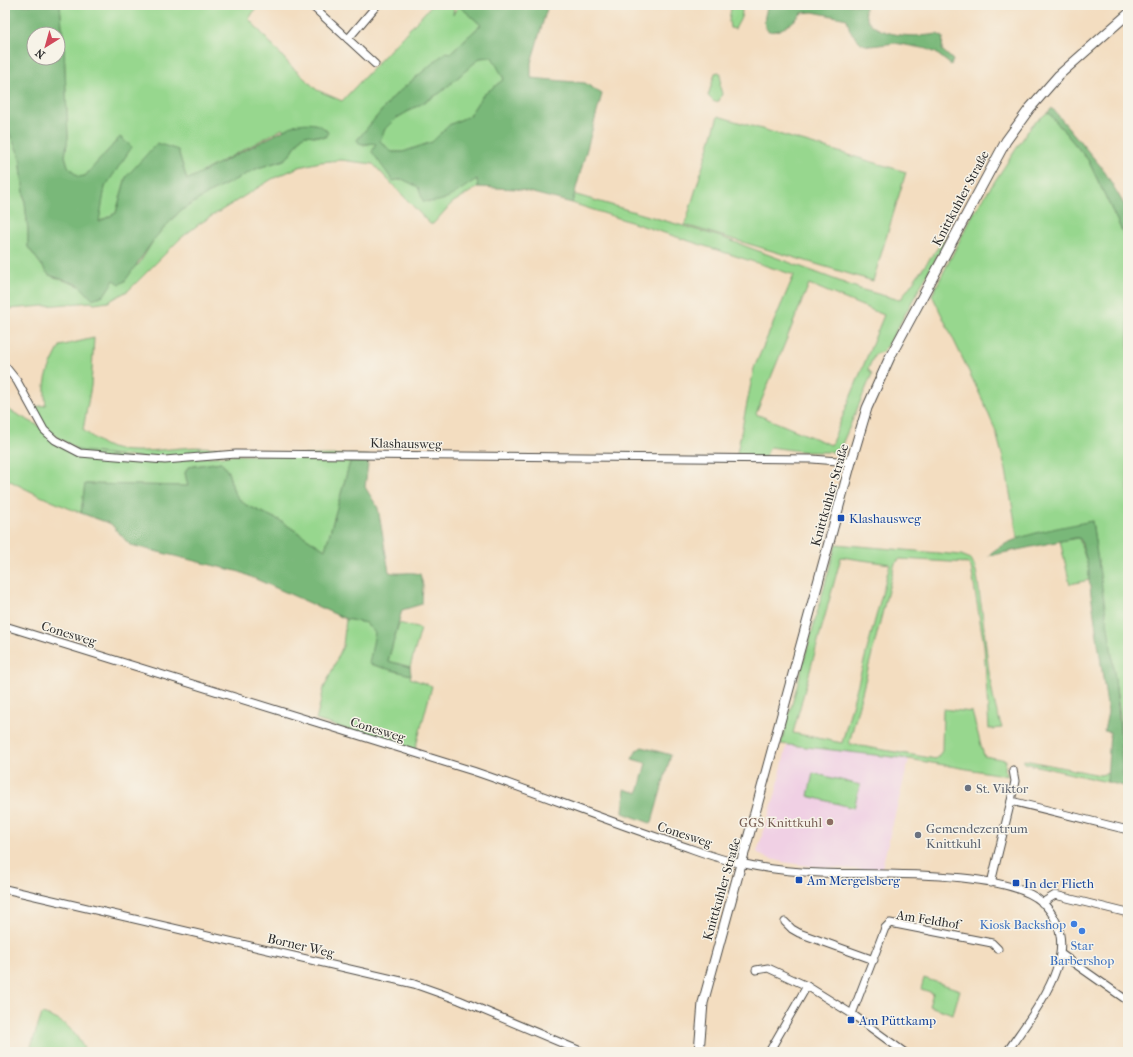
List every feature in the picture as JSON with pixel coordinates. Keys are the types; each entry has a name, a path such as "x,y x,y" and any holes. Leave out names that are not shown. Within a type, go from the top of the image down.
{"street":[{"path":"311,5 375,64"},
{"path":"348,39 377,5"},
{"name":"Knittkuhler Straße","path":"699,1052 703,1002 867,408 890,357 1006,141 1030,108 1059,75 1128,14"},
{"name":"Klashausweg","path":"5,366 17,381 44,430 54,440 80,453 165,460 236,454 352,454 812,459 852,462"},
{"name":"Conesweg","path":"5,626 472,771 653,836 742,864"},
{"path":"991,883 1015,781 1013,770"},
{"path":"1011,801 1128,830"},
{"path":"742,864 799,872 956,877 991,883 1027,893 1042,903 1050,912 1058,927 1061,937 1061,954 1055,974 1046,992 1007,1052"},
{"name":"Borner Weg","path":"5,889 414,984 459,1000 583,1052"},
{"path":"1042,903 1055,895 1128,913"},
{"path":"785,922 799,933 874,960"},
{"name":"Am Feldhof","path":"852,1014 885,928 890,924 992,943 998,949"},
{"path":"1061,954 1128,1001"},
{"path":"756,970 768,968 807,986 852,1014 904,1052"},
{"path":"769,1052 807,986"}],"shaded area":[{"name":"GGS Knittkuhl","path":"787,745 909,759 881,871 810,866 783,862 764,857 757,852 776,792"}],"green space":[{"path":"5,5 7,5 10,11 8,57 5,72"},
{"path":"7,5 60,5 62,26 26,26 26,66 65,66 68,137 65,156 68,166 78,177 85,176 120,137 132,147 105,187 99,222 116,213 126,177 157,143 178,150 187,180 294,125 303,123 317,125 321,126 328,132 326,137 305,135 301,138 289,156 284,160 258,168 211,192 180,211 155,238 125,281 120,284 114,280 104,295 92,299 79,285 49,275 28,247 28,230 20,157 5,123 5,72 8,57 10,11"},
{"path":"60,5 258,5 249,19 290,65 317,90 342,101 432,5 454,5 453,15 458,5 481,25 450,53 446,52 394,96 357,140 364,145 373,143 377,144 375,149 402,178 443,200 477,178 478,187 452,203 433,224 430,224 373,164 341,160 320,162 299,167 272,179 199,224 181,238 129,290 108,302 9,309 5,311 5,123 20,157 28,230 28,247 49,275 104,295 114,280 139,264 155,238 180,211 211,192 258,168 284,160 289,156 301,138 305,135 326,137 282,129 187,180 178,150 126,177 116,213 98,222 105,187 131,147 120,137 85,176 78,177 68,166 65,156 68,137 65,66 66,26 62,26"},
{"path":"458,5 548,5 531,63 531,78 585,83 602,94 572,203 517,189 478,187 477,179 445,199 431,202 423,201 418,187 402,179 393,181 372,152 376,144 361,144 357,140 394,96 446,52 450,53 481,25","holes":["492,57 504,79 482,96 469,116 449,125 432,142 403,152 392,152 380,141 385,129 395,119 440,93 480,58"]},
{"path":"768,5 865,5 866,16 871,24 880,30 916,36 937,34 943,37 942,50 953,60 951,65 936,53 927,49 895,43 871,46 862,44 850,31 847,19 813,12 802,13 787,26 773,32 768,30 765,26"},
{"path":"740,6 742,15 740,20 735,29 730,28 729,21 731,8"},
{"path":"492,56 504,79 482,96 469,116 449,125 432,142 403,152 392,152 380,141 385,129 395,119 440,93 480,58"},
{"path":"719,72 721,74 720,87 722,94 719,101 714,102 708,96 715,73"},
{"path":"1052,108 1103,169 1128,211 1128,251 1122,231 1088,160 1048,112"},
{"path":"1048,112 1088,160 1122,231 1128,251 1128,782 1121,773 1120,715 1092,521 1018,539 1006,470 996,432 984,403 932,295 973,214 1032,125"},
{"path":"718,116 906,172 873,281 685,225"},
{"path":"573,194 721,237 863,290 900,300 939,246 947,231 941,249 892,338 882,352 875,354 868,369 872,374 840,449 834,452 807,452 770,447 765,457 736,458 754,368 794,275 572,203","holes":["809,284 884,315 831,445 756,414"]},
{"path":"94,338 91,386 83,430 103,444 119,450 146,451 197,447 242,451 165,460 80,451 44,429 35,407 46,405 45,388 47,374 60,346"},
{"path":"5,408 41,427 66,448 145,461 237,455 352,455 325,550 279,520 246,505 234,492 228,472 221,462 188,467 185,473 188,486 85,484 81,513 52,501 5,478"},
{"path":"352,455 369,456 365,487 378,508 389,572 420,574 423,585 422,604 402,610 388,661 410,667 411,675 369,664 375,633 366,623 346,619 240,572 130,545 111,524 81,513 85,484 188,486 185,473 188,467 221,462 228,472 234,492 246,505 279,520 325,550"},
{"path":"1092,521 1115,677 1121,740 1122,773 1128,787 1107,782 1110,732 1104,731 1108,712 1089,580 1089,570 1081,540 1079,538 1075,538 988,556 997,549 1022,537"},
{"path":"1079,538 1089,570 1089,580 1070,584 1060,541"},
{"path":"836,544 961,555 971,559 977,578 990,681 1002,728 989,729 984,645 971,567 967,563 900,559 895,563 849,744 936,759 942,751 943,709 972,712 984,756 1006,760 1005,769 1008,776 909,759 781,744","holes":["841,557 890,564 842,743 793,733"]},
{"path":"346,619 366,623 375,633 370,664 411,675 410,678 432,686 415,750 316,720 324,688 343,646"},
{"path":"399,623 421,629 410,667 388,661"},
{"path":"642,747 671,755 652,822 650,823 623,813 625,795 624,789 638,793 646,763 632,759 637,750"},
{"path":"1024,760 1100,775 1108,773 1107,782 1024,763"},
{"path":"813,773 860,785 854,808 808,796"},
{"path":"924,978 960,990 953,1014 929,1006 933,993 921,989"},
{"path":"42,1014 63,1023 68,1027 86,1052 29,1052"}],"place":[{"name":"Klashausweg","path":"841,518"},
{"name":"St. Viktor","path":"968,788"},
{"name":"GGS Knittkuhl","path":"830,822"},
{"name":"Gemendezentrum Knittkuhl","path":"918,835"},
{"name":"Am Mergelsberg","path":"799,880"},
{"name":"In der Flieth","path":"1016,883"},
{"name":"Kiosk Backshop","path":"1074,924"},
{"name":"Star Barbershop","path":"1082,931"},
{"name":"Am Püttkamp","path":"851,1020"}]}
